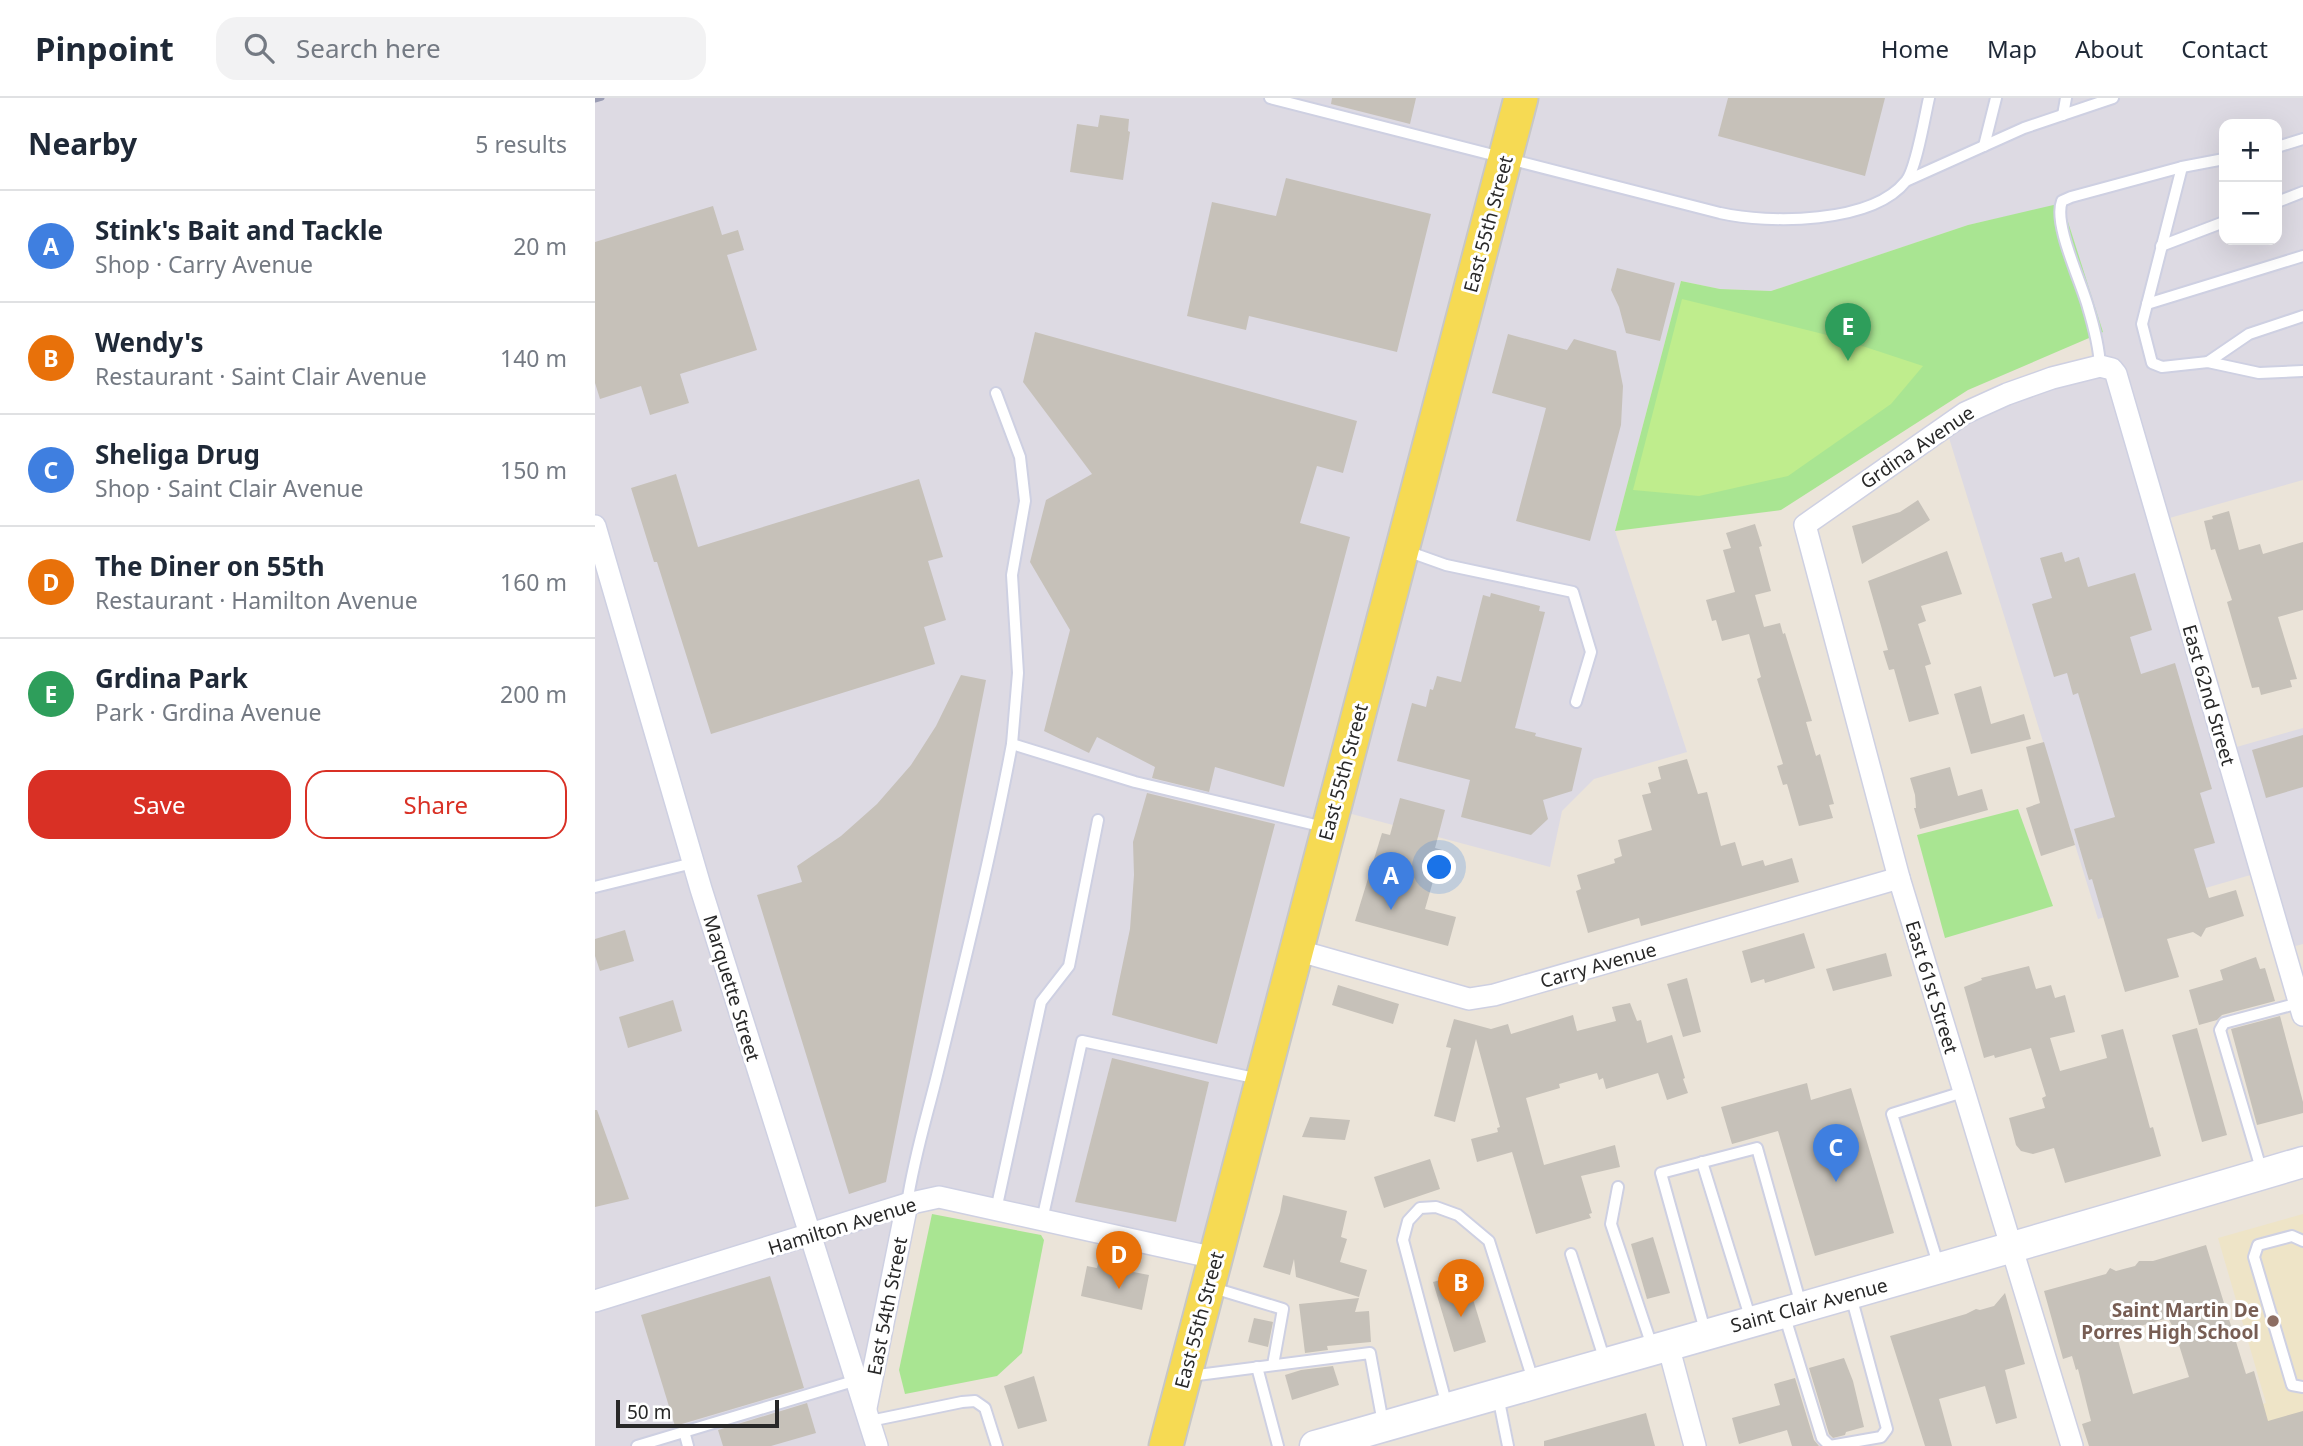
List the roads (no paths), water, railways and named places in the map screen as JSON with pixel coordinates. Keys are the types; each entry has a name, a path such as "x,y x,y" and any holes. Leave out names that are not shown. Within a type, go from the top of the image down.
{"main road":[{"name":"East 55th Street","path":"1165,1446 1521,98"},
{"name":"Saint Clair Avenue","path":"1315,1446 1351,1441 1384,1426 1940,1269 2303,1162"}],"street":[{"name":"Grdina Avenue","path":"1805,525 1965,413 2029,385 2108,370"},
{"name":"East 62nd Street","path":"2108,370 2301,1009"},
{"name":"East 61st Street","path":"1805,525 1899,878 2072,1446"},
{"name":"Marquette Street","path":"595,529 693,863 877,1446"},
{"name":"Carry Avenue","path":"1296,950 1469,999 1494,995 1899,878"},
{"name":"Hamilton Avenue","path":"595,1301 907,1204 939,1197 1042,1220 1211,1272"},
{"name":"East 54th Street","path":"868,1415 907,1204"},
{"path":"1660,1347 1695,1446"}],"lane":[{"path":"1270,98 1720,213 1763,219 1802,219 1852,211 1893,194 1908,180 2024,128 2113,98"},
{"path":"1908,180 1929,98"},
{"path":"1984,146 1996,98"},
{"path":"2063,115 2066,98"},
{"path":"2282,145 2303,139"},
{"path":"2108,370 2059,220 2062,201 2182,167 2219,160"},
{"path":"2182,167 2142,324 2152,363 2162,367 2208,362 2259,373 2303,371"},
{"path":"2282,200 2303,192"},
{"path":"2161,246 2219,224"},
{"path":"2147,304 2303,256"},
{"path":"2208,362 2249,334 2303,316"},
{"path":"907,1204 912,1164 937,1079 996,832 1012,744 1018,673 1012,575 1025,501 1020,457 996,393"},
{"path":"1402,549 1446,565 1573,592 1591,652 1576,702"},
{"path":"1012,744 1135,782 1328,827"},
{"path":"996,1210 1041,1002 1069,966 1098,820"},
{"path":"595,887 693,863"},
{"path":"2263,1174 2220,1030 2224,1023 2301,1009"},
{"path":"1042,1220 1082,1041 1262,1080"},
{"path":"1940,1269 1892,1114 1963,1092"},
{"path":"1706,1334 1661,1174 1702,1162 1757,1149 1822,1438 1830,1446 1881,1437 1887,1429 1851,1293"},
{"path":"1702,1162 1751,1321"},
{"path":"1618,1187 1611,1224 1660,1347"},
{"path":"1447,1408 1402,1240 1408,1221 1420,1208 1436,1207 1458,1215 1489,1241 1534,1383"},
{"path":"2303,1241 2292,1236 2258,1245 2254,1257 2292,1385 2303,1387"},
{"path":"1571,1254 1605,1363"},
{"path":"1211,1272 1283,1309 1273,1365"},
{"path":"1184,1377 1370,1353 1384,1426"},
{"path":"1257,1367 1278,1446"},
{"path":"637,1446 857,1380"},
{"path":"1497,1394 1509,1446"},
{"path":"868,1415 975,1401 985,1408 997,1446"},
{"path":"684,1431 688,1446"}],"railway":[{"path":"595,100 602,98"}],"place":[{"name":"Grdina Park","path":"1848,361"},
{"name":"Stink's Bait and Tackle","path":"1391,910"},
{"name":"Sheliga Drug","path":"1836,1182"},
{"name":"The Diner on 55th","path":"1119,1289"},
{"name":"Wendy's","path":"1461,1317"},
{"name":"Saint Martin De Porres High School","path":"2273,1321"}]}
